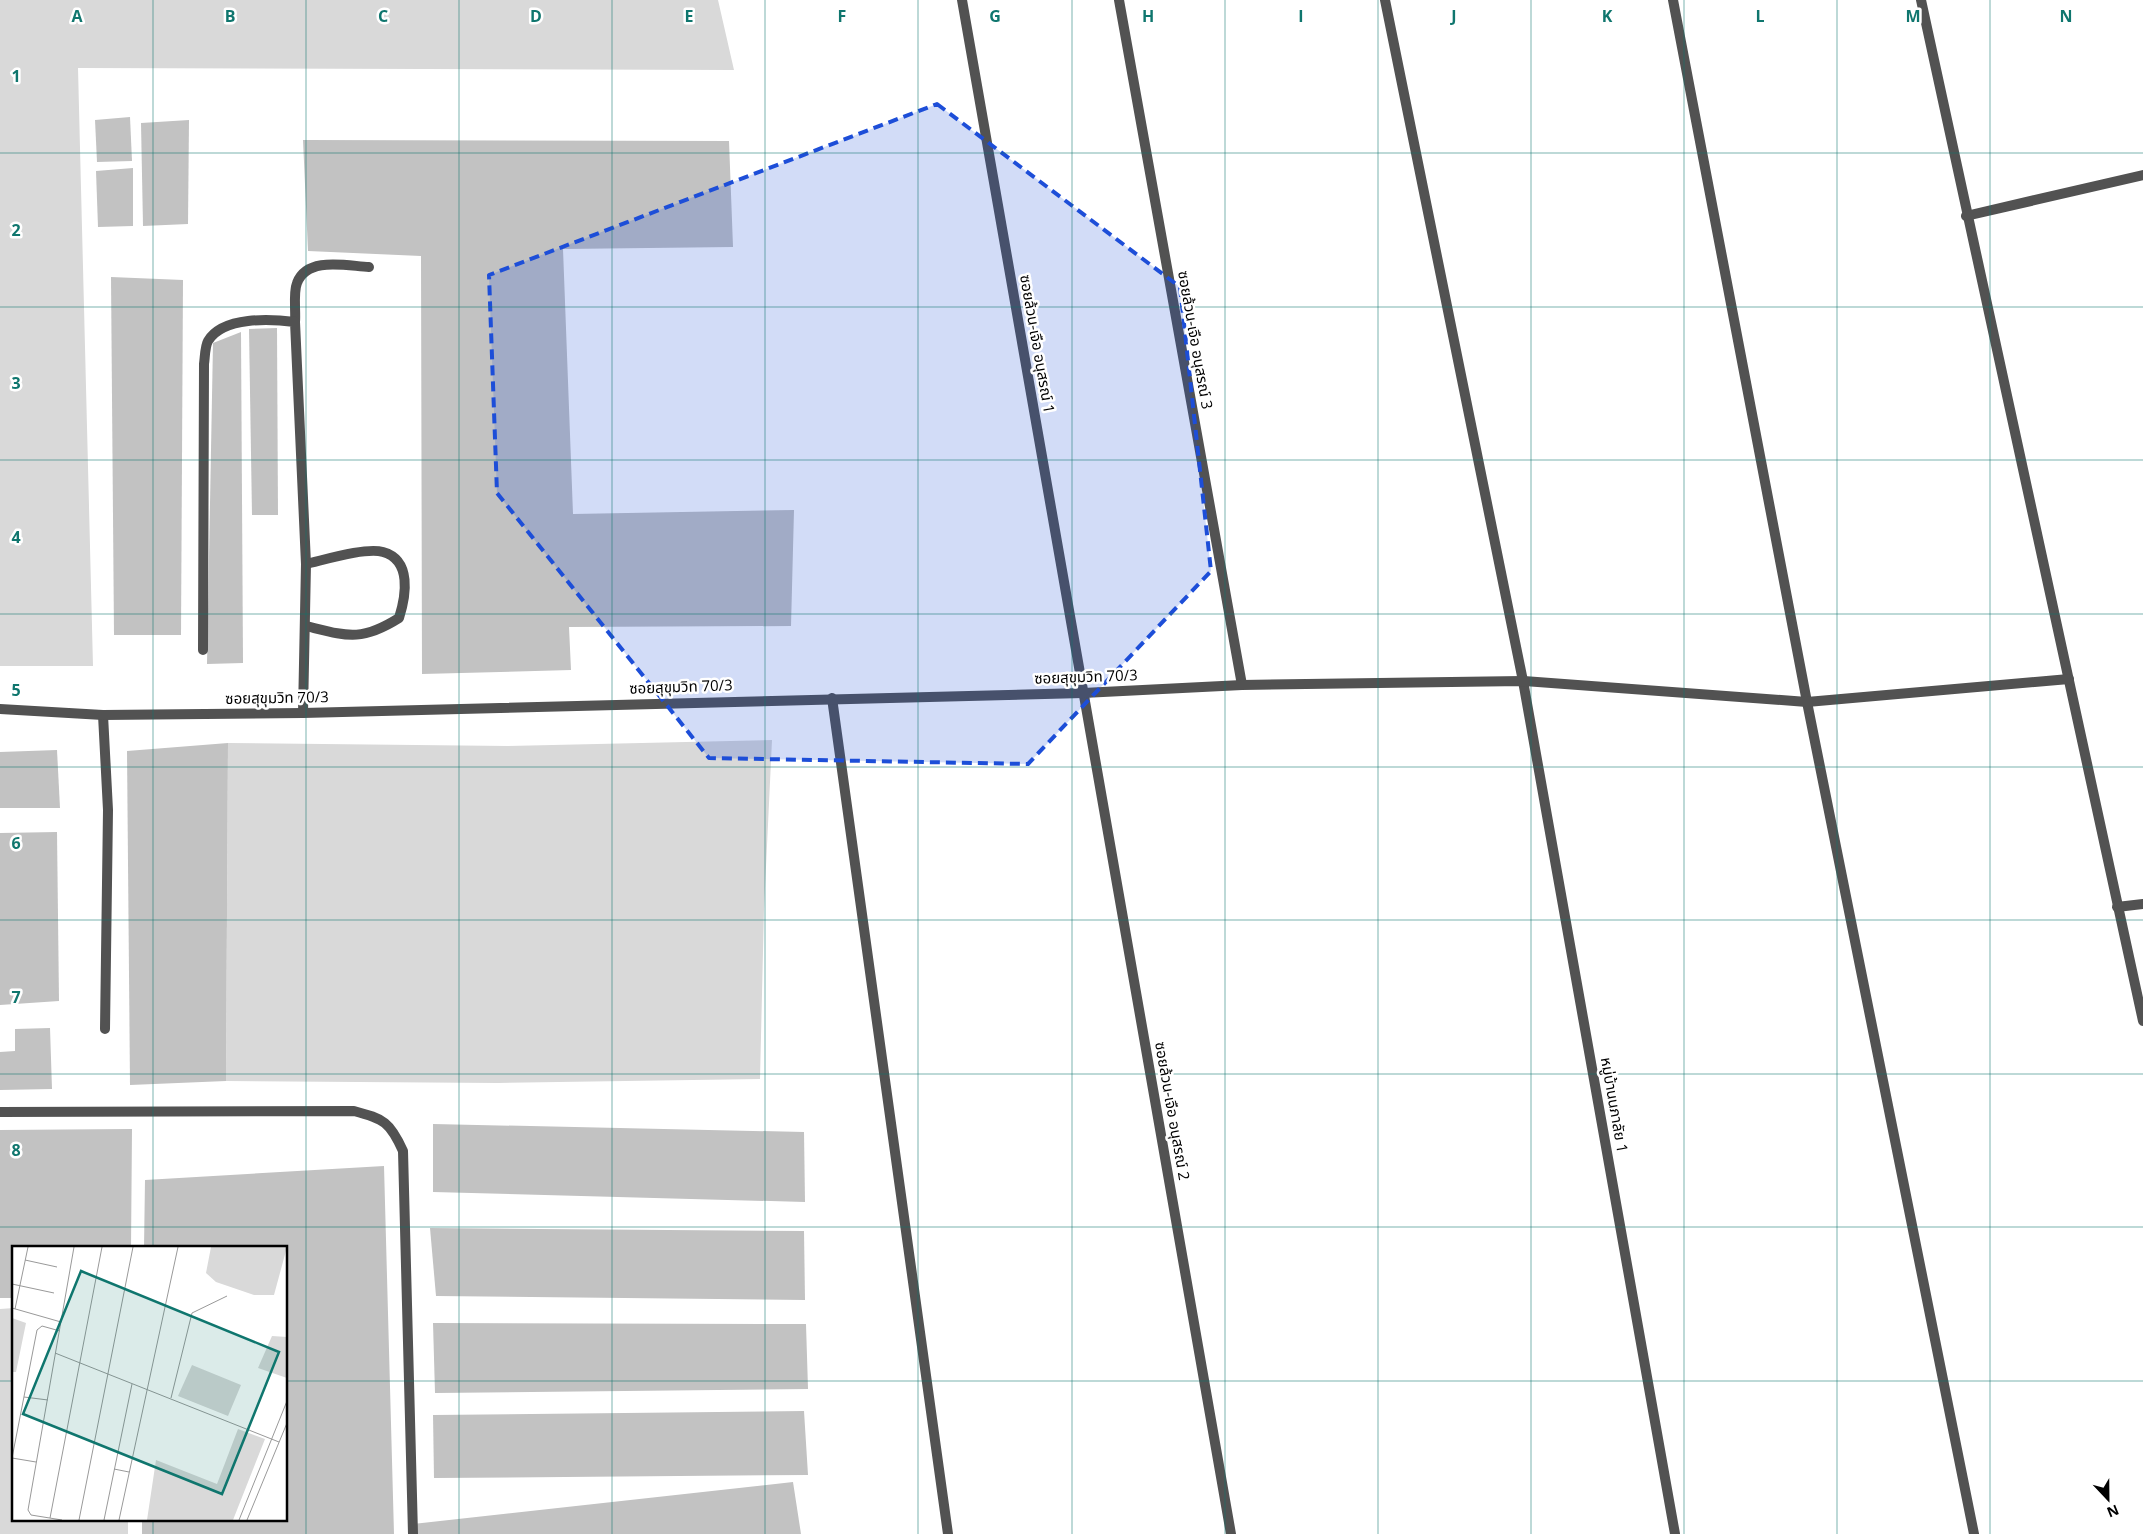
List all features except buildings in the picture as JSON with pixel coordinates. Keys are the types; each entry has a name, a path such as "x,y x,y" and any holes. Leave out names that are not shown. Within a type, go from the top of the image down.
{"street":[{"name":"ซอยล้วน-เจือ อนุสรณ์ 1","path":"962,0 1083,693"},
{"name":"ซอยล้วน-เจือ อนุสรณ์ 3","path":"1119,0 1242,685"},
{"name":"หมู่บ้านนภาลัย 1","path":"1385,0 1523,681 1675,1534"},
{"path":"1673,0 1807,702 1974,1534"},
{"path":"1921,0 1966,216 2069,679 2117,907 2140,994 2143,1021"},
{"path":"1966,216 2143,175"},
{"path":"303,713 306,564 295,322 296,284 308,268 327,264 369,267"},
{"path":"203,650 204,364 208,342 220,329 242,322 295,322"},
{"path":"306,564 351,554 382,551 397,560 405,575 404,603 399,618 378,631 349,636 306,626"},
{"name":"ซอยสุขุมวิท 70/3","path":"0,709 103,715 303,713 1083,693 1242,685 1364,685 1523,681 1807,702 2069,679"},
{"name":"ซอยล้วน-เจือ อนุสรณ์ 2","path":"1083,693 1231,1534"},
{"path":"832,698 948,1534"},
{"path":"103,715 108,810 105,1029"},
{"path":"2117,907 2143,904"},
{"path":"0,1112 354,1111 380,1118 395,1134 403,1151 413,1534"}],"highlighted area":[{"path":"937,104 1180,287 1211,571 1028,764 709,758 497,493 489,275"}],"shaded area":[{"path":"0,0 718,0 734,70 78,68 93,666 0,666"},
{"path":"772,740 764,909 760,1079 498,1083 226,1081 228,743 508,746"},
{"path":"12,1308 12,1522 128,1522 128,1534 0,1534 0,1309"}]}
